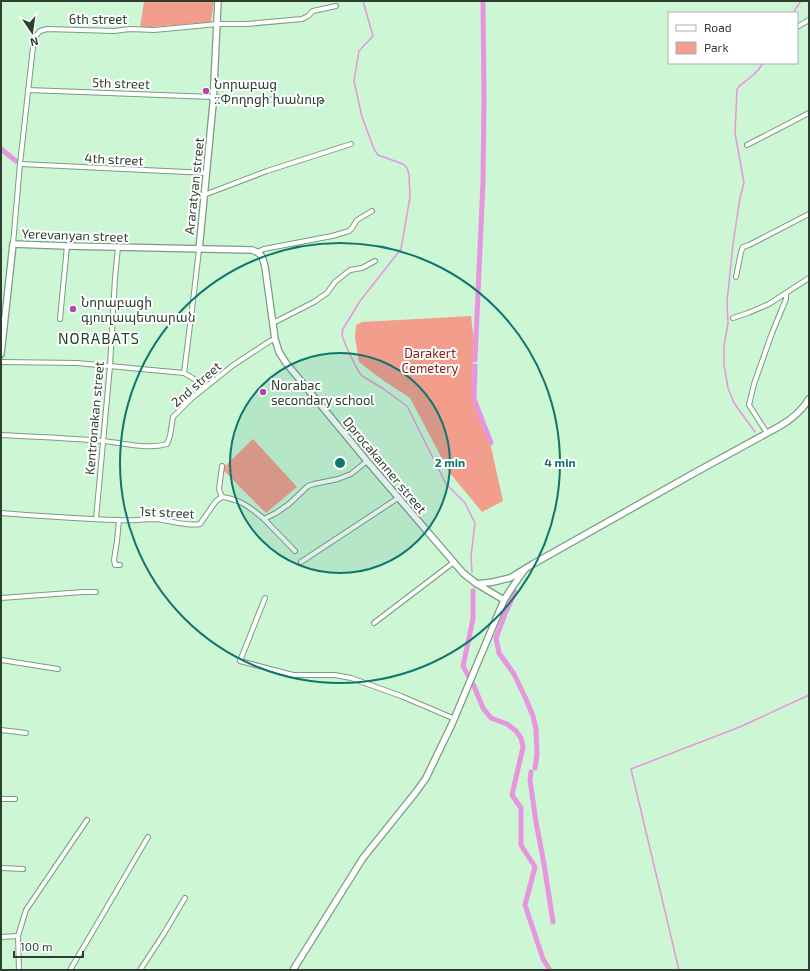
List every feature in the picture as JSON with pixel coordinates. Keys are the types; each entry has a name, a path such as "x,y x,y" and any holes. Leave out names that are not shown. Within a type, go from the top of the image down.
{"main road":[{"name":"Araratyan street","path":"199,250 213,97 218,1"},
{"name":"Yerevanyan street","path":"1,354 13,244 199,250"},
{"path":"199,250 252,250 257,252"},
{"name":"Dprocakanner street","path":"257,252 261,255 265,267 275,339 279,352 286,363 398,498 463,573 477,584 504,600"},
{"path":"477,584 510,578 793,418 809,400"},
{"path":"293,970 363,858 426,778 455,719 504,600 525,569"}],"street":[{"name":"6th street","path":"13,244 34,38 40,31 47,29 114,31 130,29 154,30 218,24 247,24 302,20 313,11 336,6"},
{"path":"798,26 809,20"},
{"name":"5th street","path":"28,90 213,97 260,102 273,99 314,98"},
{"path":"747,145 809,113"},
{"path":"204,195 267,171 351,144"},
{"name":"4th street","path":"20,164 207,173"},
{"path":"257,252 264,249 332,236 349,231 357,220 372,211"},
{"path":"736,278 741,252 744,247 809,214"},
{"path":"60,319 67,246"},
{"name":"Kentronakan street","path":"96,519 110,366 118,247"},
{"name":"Araratyan street","path":"184,374 199,250"},
{"path":"273,322 314,302 327,293 335,282 350,270 362,268 375,261"},
{"path":"733,318 769,304 809,278"},
{"path":"767,433 749,405 754,384 772,332 786,299 786,293"},
{"name":"2nd street","path":"1,435 103,441 141,446 160,446 167,444 173,417 191,399 232,366 275,339"},
{"path":"1,362 77,363 184,374 206,386"},
{"path":"264,519 276,514 308,486 338,480 351,474 367,461"},
{"path":"222,466 219,489 222,497 231,498 242,502 264,519 295,551"},
{"name":"1st street","path":"1,513 118,520 153,519 196,525 200,524 216,501 222,497"},
{"path":"301,562 398,498"},
{"path":"118,520 114,560 115,565 120,565"},
{"path":"374,623 454,562"},
{"path":"1,598 96,592"},
{"path":"266,598 240,662 293,675 351,678 401,696 455,719"},
{"path":"1,660 58,669"},
{"path":"1,730 26,733"},
{"path":"1,799 15,800"},
{"path":"24,970 19,969 18,936 26,910 86,820"},
{"path":"70,970 148,837"},
{"path":"1,868 23,869"},
{"path":"140,970 163,936 185,898"},
{"path":"1,937 18,936"}],"green space":[{"path":"144,1 214,1 211,22 140,28"},
{"name":"Darakert Cemetery","path":"471,316 474,340 472,385 473,402 491,447 503,501 482,512 449,472 410,398 359,362 355,337 356,325 362,322"},
{"path":"253,439 297,487 266,513 222,469"}],"waterway":[{"path":"363,1 373,36 359,51 354,81 362,117 374,149 378,155 403,164 407,168 409,174 410,197 401,249 360,301 343,329 342,334 346,346 361,375 407,406 446,484 465,503 475,523 471,556 472,572"},
{"path":"475,360 483,182 483,1"},
{"path":"794,12 801,1"},
{"path":"755,432 734,403 728,388 724,365 724,346 728,323 727,302 733,244 740,198 744,183 735,133 737,89 750,78 762,64"},
{"path":"1,149 16,161"},
{"path":"475,366 474,399 491,443"},
{"path":"473,591 473,619 463,666 474,686 483,708 491,718 507,724 516,731 521,738 523,747 512,795 521,808 521,845 535,867 525,905 543,959 550,970"},
{"path":"515,592 496,638 499,653 514,674 533,716 536,729 537,755 535,768"},
{"path":"679,970 631,769 742,726 809,695"},
{"path":"531,772 530,780 536,822 553,922"}],"place":[{"name":"Նորաբաց ։։Փողոցի խանութ","path":"206,91"},
{"name":"Նորաբացի գյուղապետարան","path":"73,309"},
{"name":"Norabac secondary school","path":"263,392"}],"district":[{"name":"NORABATS","path":"99,339"}]}
